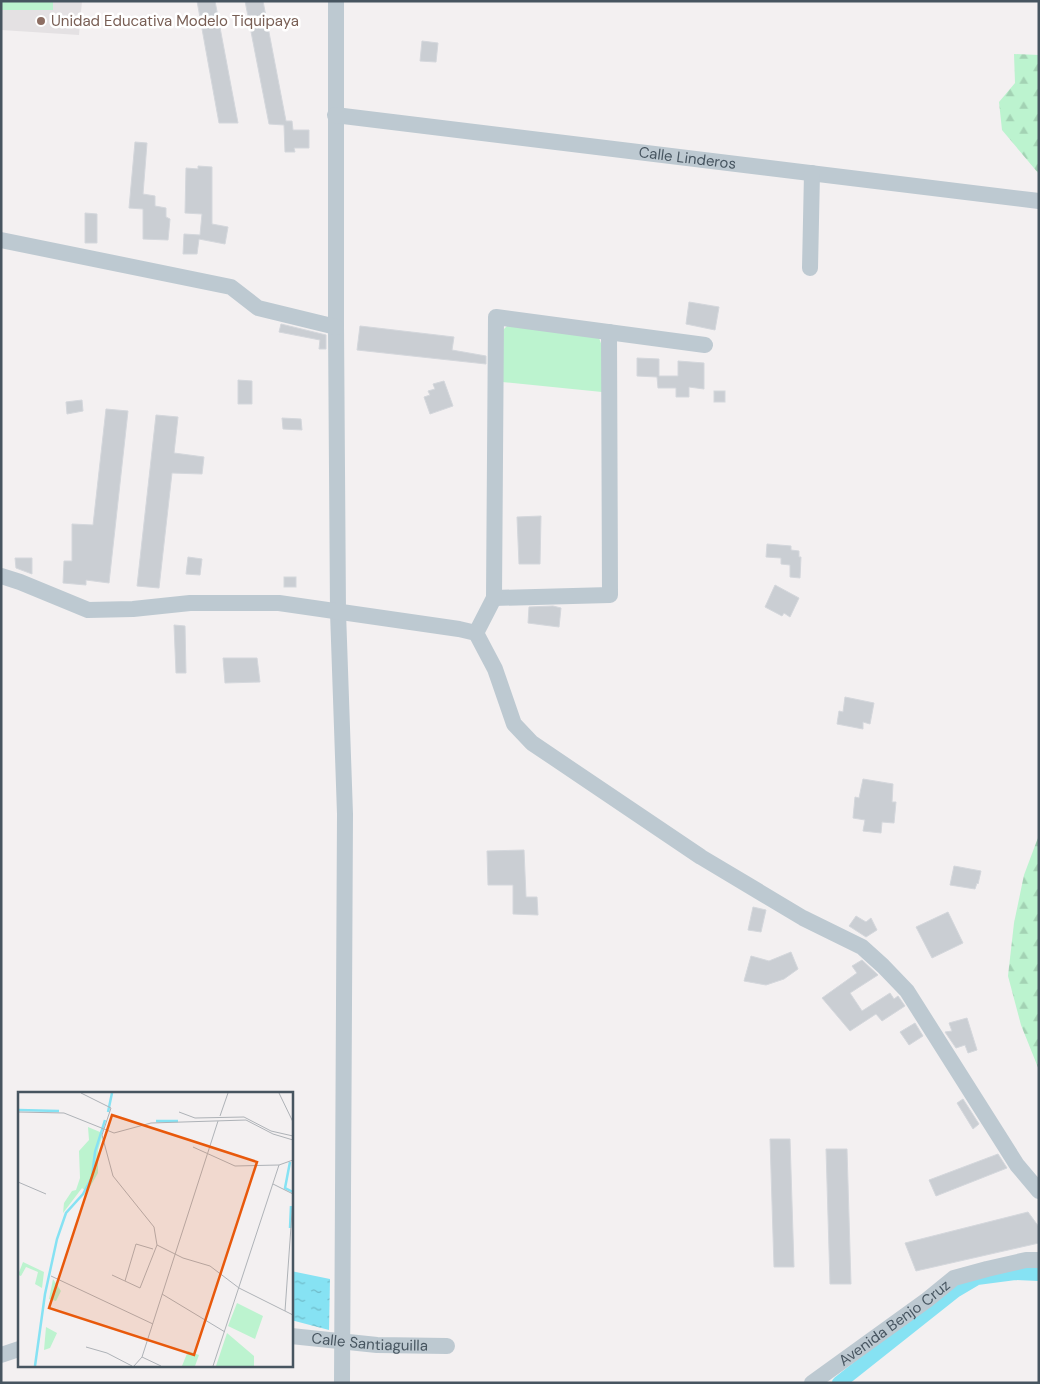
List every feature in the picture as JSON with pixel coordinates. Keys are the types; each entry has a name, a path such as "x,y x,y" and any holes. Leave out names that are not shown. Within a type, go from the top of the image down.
{"street":[{"path":"336,1 338,612 346,814 342,1383"},
{"name":"Calle Linderos","path":"336,115 1039,201"},
{"path":"810,268 812,173"},
{"path":"1,240 231,287 258,308 336,327"},
{"path":"476,633 494,598 496,317 705,345"},
{"path":"494,598 610,595 609,332"},
{"path":"1,576 88,610 133,609 190,603 279,603 460,629 476,633 495,669 514,724 532,743 701,857 803,918 862,948 883,966 907,991 1017,1165 1039,1191"},
{"name":"Avenida Benjo Cruz","path":"812,1383 927,1300 954,1278 1010,1263 1039,1260"},
{"name":"Calle Santiaguilla","path":"292,1336 377,1345 447,1346"},
{"path":"1,1356 18,1350"}],"shaded area":[{"name":"Unidad Educativa Modelo Tiquipaya","path":"1,1 82,1 79,35 1,30"}],"green space":[{"path":"1,1 53,1 53,10 1,10"},
{"path":"1014,54 1039,55 1039,174 1002,130 999,102 1015,83"},
{"path":"508,325 599,338 602,346 602,392 502,382 503,330"},
{"path":"1039,835 1039,1070 1021,1025 1008,976 1014,923 1024,875"}],"water":[{"path":"292,1271 330,1279 329,1330 292,1320"}],"building":[{"path":"197,1 215,1 238,123 219,123"},
{"path":"245,1 263,1 286,121 292,121 293,130 309,130 309,148 294,148 295,152 285,152 284,125 269,124"},
{"path":"422,41 438,43 436,62 420,61"},
{"path":"135,142 147,143 143,194 155,196 155,206 166,208 166,217 170,219 168,240 143,239 143,209 129,208"},
{"path":"198,166 212,167 212,224 228,227 225,244 199,239 197,254 183,254 184,234 200,235 202,214 185,213 186,168 198,169"},
{"path":"85,213 97,214 97,243 85,243"},
{"path":"689,302 719,307 715,330 686,324"},
{"path":"281,324 326,335 326,349 319,349 320,340 279,332"},
{"path":"360,326 454,337 452,350 486,356 486,364 357,350"},
{"path":"637,358 659,359 659,376 678,376 678,361 704,363 704,389 689,387 689,397 676,397 676,388 658,388 657,377 637,376"},
{"path":"238,380 252,381 252,404 238,404"},
{"path":"444,381 453,406 430,414 424,397 430,395 428,391 435,389 433,384"},
{"path":"714,391 725,391 725,402 714,402"},
{"path":"82,400 83,411 67,414 66,402"},
{"path":"106,409 128,411 109,583 86,580 86,585 63,583 64,561 72,561 72,524 93,525"},
{"path":"156,415 178,417 174,453 204,457 202,474 172,473 159,588 137,586"},
{"path":"282,418 301,419 302,430 283,429"},
{"path":"541,516 540,564 519,564 517,517"},
{"path":"767,544 791,546 791,550 799,551 799,557 801,557 800,578 790,577 790,565 781,564 781,558 766,557"},
{"path":"188,557 202,559 200,575 186,574"},
{"path":"15,558 32,558 32,574 16,568"},
{"path":"284,577 296,577 296,587 284,587"},
{"path":"775,585 799,598 790,617 784,613 782,616 765,607"},
{"path":"553,606 561,608 559,627 528,623 529,607"},
{"path":"174,625 185,626 186,673 176,673"},
{"path":"223,658 257,658 260,682 225,683"},
{"path":"845,697 874,703 870,724 863,722 863,729 837,724 839,711 843,712"},
{"path":"863,779 893,784 892,802 896,802 894,823 882,822 881,833 863,831 865,820 853,818 855,797 859,798"},
{"path":"524,850 526,897 537,897 538,915 513,914 513,885 488,885 487,851"},
{"path":"954,866 981,871 975,889 950,885"},
{"path":"753,907 766,910 761,932 748,930"},
{"path":"948,912 963,943 932,958 916,927"},
{"path":"856,916 866,922 871,918 877,930 866,937 849,926"},
{"path":"791,952 798,969 784,979 766,985 744,981 751,956 769,961"},
{"path":"862,960 878,975 850,993 862,1011 890,993 894,999 898,996 905,1006 882,1021 876,1014 850,1031 822,998 857,973 852,966"},
{"path":"967,1018 977,1050 968,1053 965,1045 956,1048 945,1032 952,1031 949,1023"},
{"path":"915,1023 923,1036 909,1045 900,1032"},
{"path":"963,1099 979,1124 973,1129 957,1103"},
{"path":"770,1139 790,1139 794,1267 774,1267"},
{"path":"826,1149 847,1149 851,1284 830,1284"},
{"path":"998,1154 1007,1168 936,1196 929,1180"},
{"path":"1028,1212 1039,1227 1039,1243 916,1271 905,1243"}],"waterway":[{"path":"839,1383 955,1291 977,1278 1015,1273 1039,1274"}],"place":[{"name":"Unidad Educativa Modelo Tiquipaya","path":"41,21"}]}
